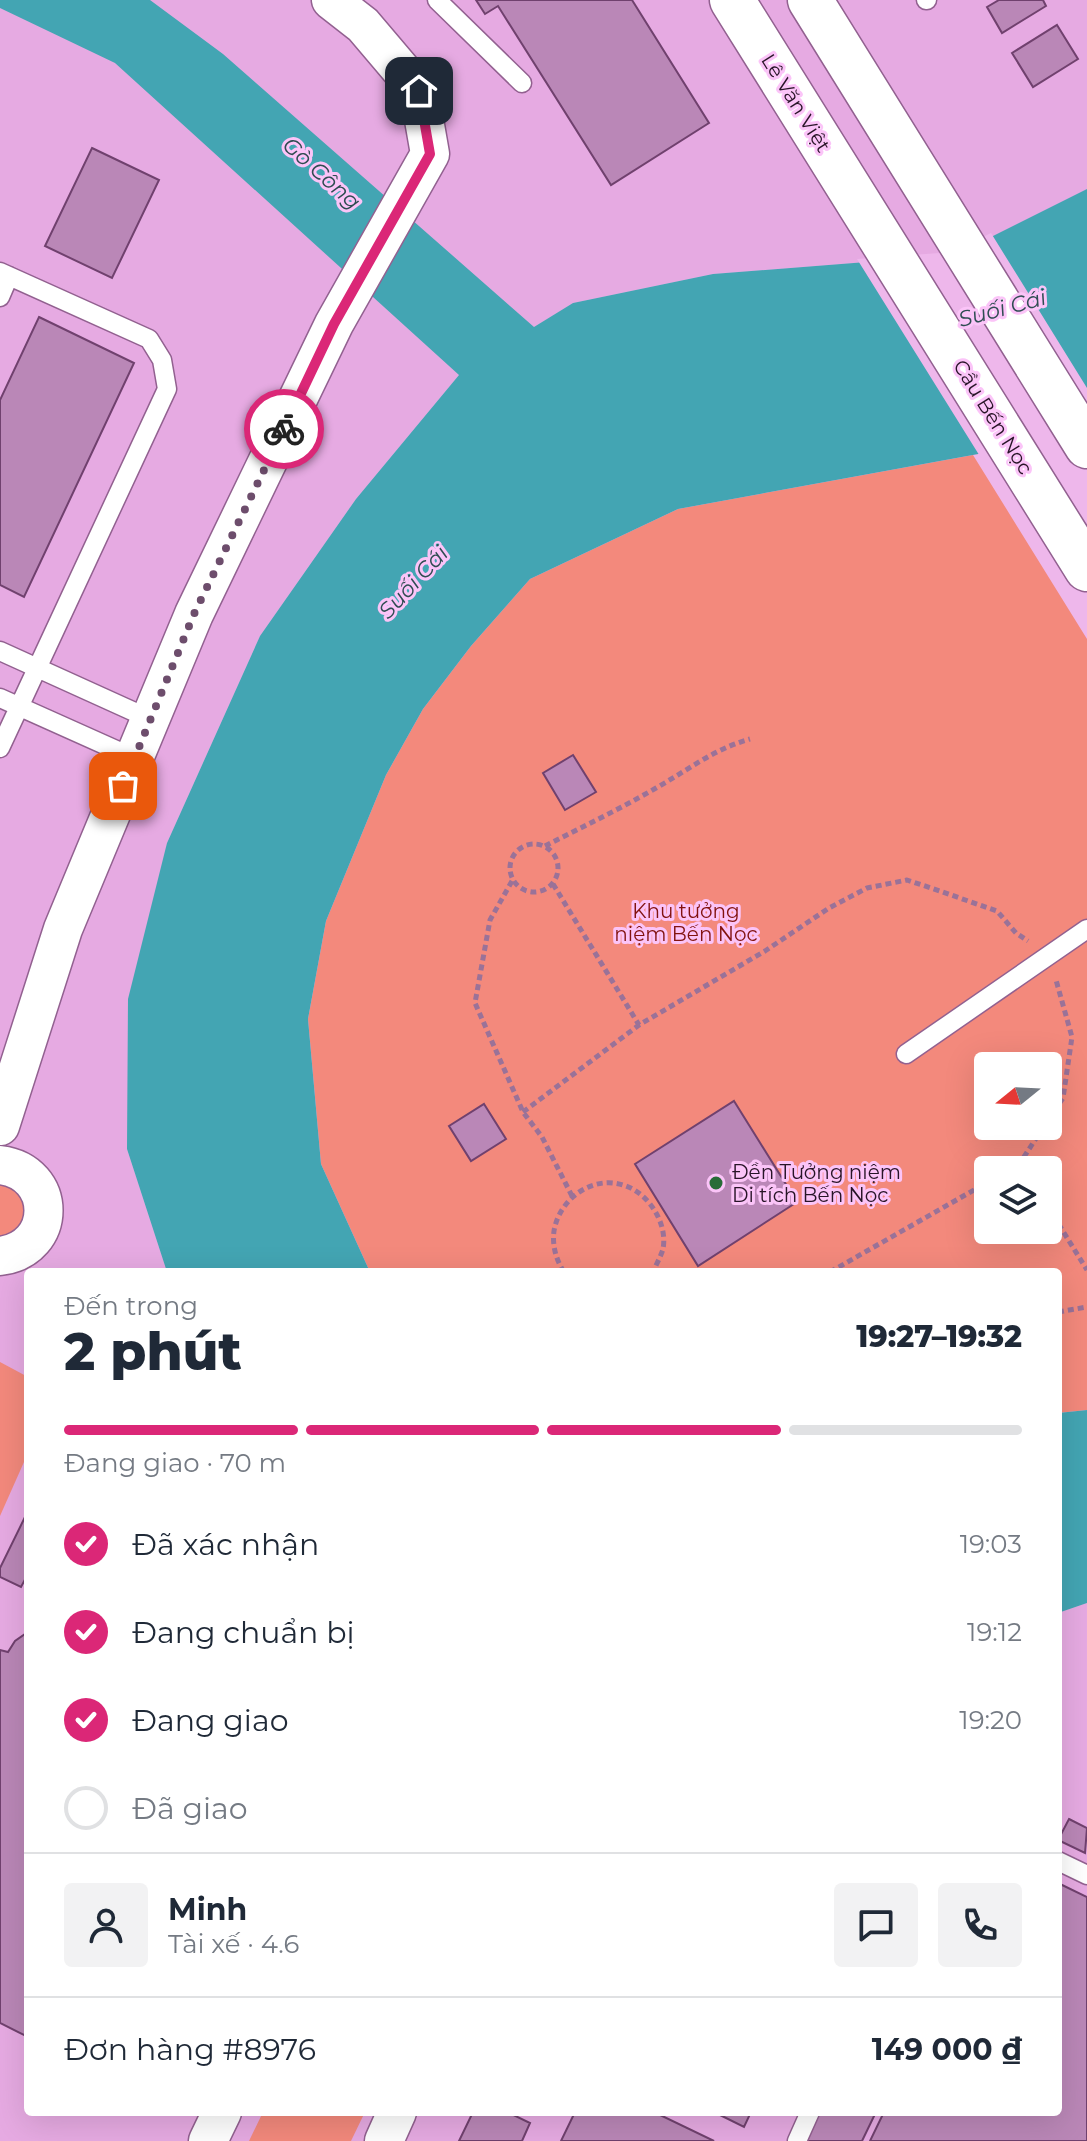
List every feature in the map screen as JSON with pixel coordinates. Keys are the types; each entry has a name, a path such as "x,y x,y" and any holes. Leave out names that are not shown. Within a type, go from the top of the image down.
{"main road":[{"name":"Lê Văn Việt","path":"732,0 861,206"},
{"path":"810,0 1087,446"},
{"name":"Cầu Bến Nọc","path":"861,206 1080,558"}],"street":[{"path":"0,1126 63,929 194,614 334,324 430,154 419,91 363,25 331,0"},
{"path":"0,1165 18,1169 31,1178 40,1191 44,1207 43,1222 23,1259"},
{"path":"208,2141 220,2116"},
{"path":"384,2141 395,2116"}],"lane":[{"path":"437,0 522,83"},
{"path":"0,297 5,274 149,339 162,360 167,389 0,748"},
{"path":"0,651 150,719"},
{"path":"0,698 134,758"},
{"path":"906,1054 1087,929"},
{"path":"1062,1863 1087,1875"},
{"path":"797,2141 808,2116"}],"path":[{"path":"572,1196 542,1137 523,1112 475,1003 490,920 512,881 509,865 516,851 529,844 545,846 656,789 707,755 750,739"},
{"path":"512,881 525,891 540,892 553,884 559,870 555,856 545,846"},
{"path":"523,1112 639,1025 765,951 829,908 867,888 907,880 997,911 1016,933 1049,956 1072,1037 1062,1099"},
{"path":"553,884 639,1025"},
{"path":"562,1268 552,1244 556,1217 572,1196 596,1184 623,1185 646,1198 660,1221 663,1247 655,1268"},
{"path":"837,1268 974,1190"},
{"path":"1062,1230 1087,1270"},
{"path":"1062,1311 1087,1307"}],"shaded area":[{"path":"0,0 1087,0 1087,359 955,255 713,274 573,303 459,375 356,499 260,636 167,843 127,1149 166,1268 24,1268 24,2116 1062,2116 1062,1612 1087,1603 1087,2141 0,2141"}],"green space":[{"name":"Khu tưởng niệm Bến Nọc","path":"973,455 1087,639 1087,1410 1062,1413 1062,1268 368,1268 321,1164 308,1019 326,921 386,775 423,709 471,646 530,579 678,509"},
{"path":"0,1175 11,1176 35,1213 0,1245"},
{"path":"0,1362 24,1375 24,1462 0,1516"},
{"path":"261,2116 363,2116 351,2141 249,2141"}],"water":[{"path":"0,0 150,0 223,54 534,327 573,303 713,274 955,255 1087,189 1087,434 678,509 530,579 471,646 423,709 386,775 326,921 308,1019 321,1164 368,1268 166,1268 127,1149 128,999 167,843 260,636 356,499 459,375 115,63 0,8"},
{"path":"1087,1410 1087,1603 1062,1612 1062,1413"}],"pier":[{"path":"991,233 1087,388 1087,438 981,458 857,259 953,252"}],"building":[{"path":"476,0 632,0 709,123 611,185 498,6 485,14"},
{"path":"999,0 1043,0 1046,6 1002,33 987,7"},
{"path":"1057,25 1078,59 1033,87 1012,53"},
{"path":"92,148 159,180 112,278 45,246"},
{"path":"39,317 134,363 24,597 0,585 0,400"},
{"path":"573,755 596,792 565,810 543,773"},
{"name":"Đền Tưởng niệm Di tích Bến Nọc","path":"734,1101 797,1202 698,1266 635,1164"},
{"path":"484,1104 506,1139 471,1161 449,1126"},
{"path":"24,1519 24,1581 21,1587 0,1577 0,1568"},
{"path":"24,1635 24,2035 0,2023 0,1650 8,1652"},
{"path":"1069,1819 1087,1828 1085,1853 1062,1842 1062,1832"},
{"path":"1062,1885 1087,1897 1087,2141 870,2141 882,2116 1062,2116"},
{"path":"471,2116 515,2116 530,2123 522,2141 459,2141"},
{"path":"573,2116 662,2116 714,2141 561,2141"},
{"path":"722,2116 749,2116 744,2127"},
{"path":"817,2116 874,2116 862,2141 805,2141"}],"way so far":[{"path":"123,786 194,614 284,429"}],"place":[{"name":"Đền Tưởng niệm Di tích Bến Nọc","path":"716,1183"}],"route":[{"path":"284,429 334,324 430,154 419,91"}],"water label":[{"name":"Gò Công","path":"322,173"},
{"name":"Suối Cái","path":"1002,308"},
{"name":"Suối Cái","path":"413,582"}]}
